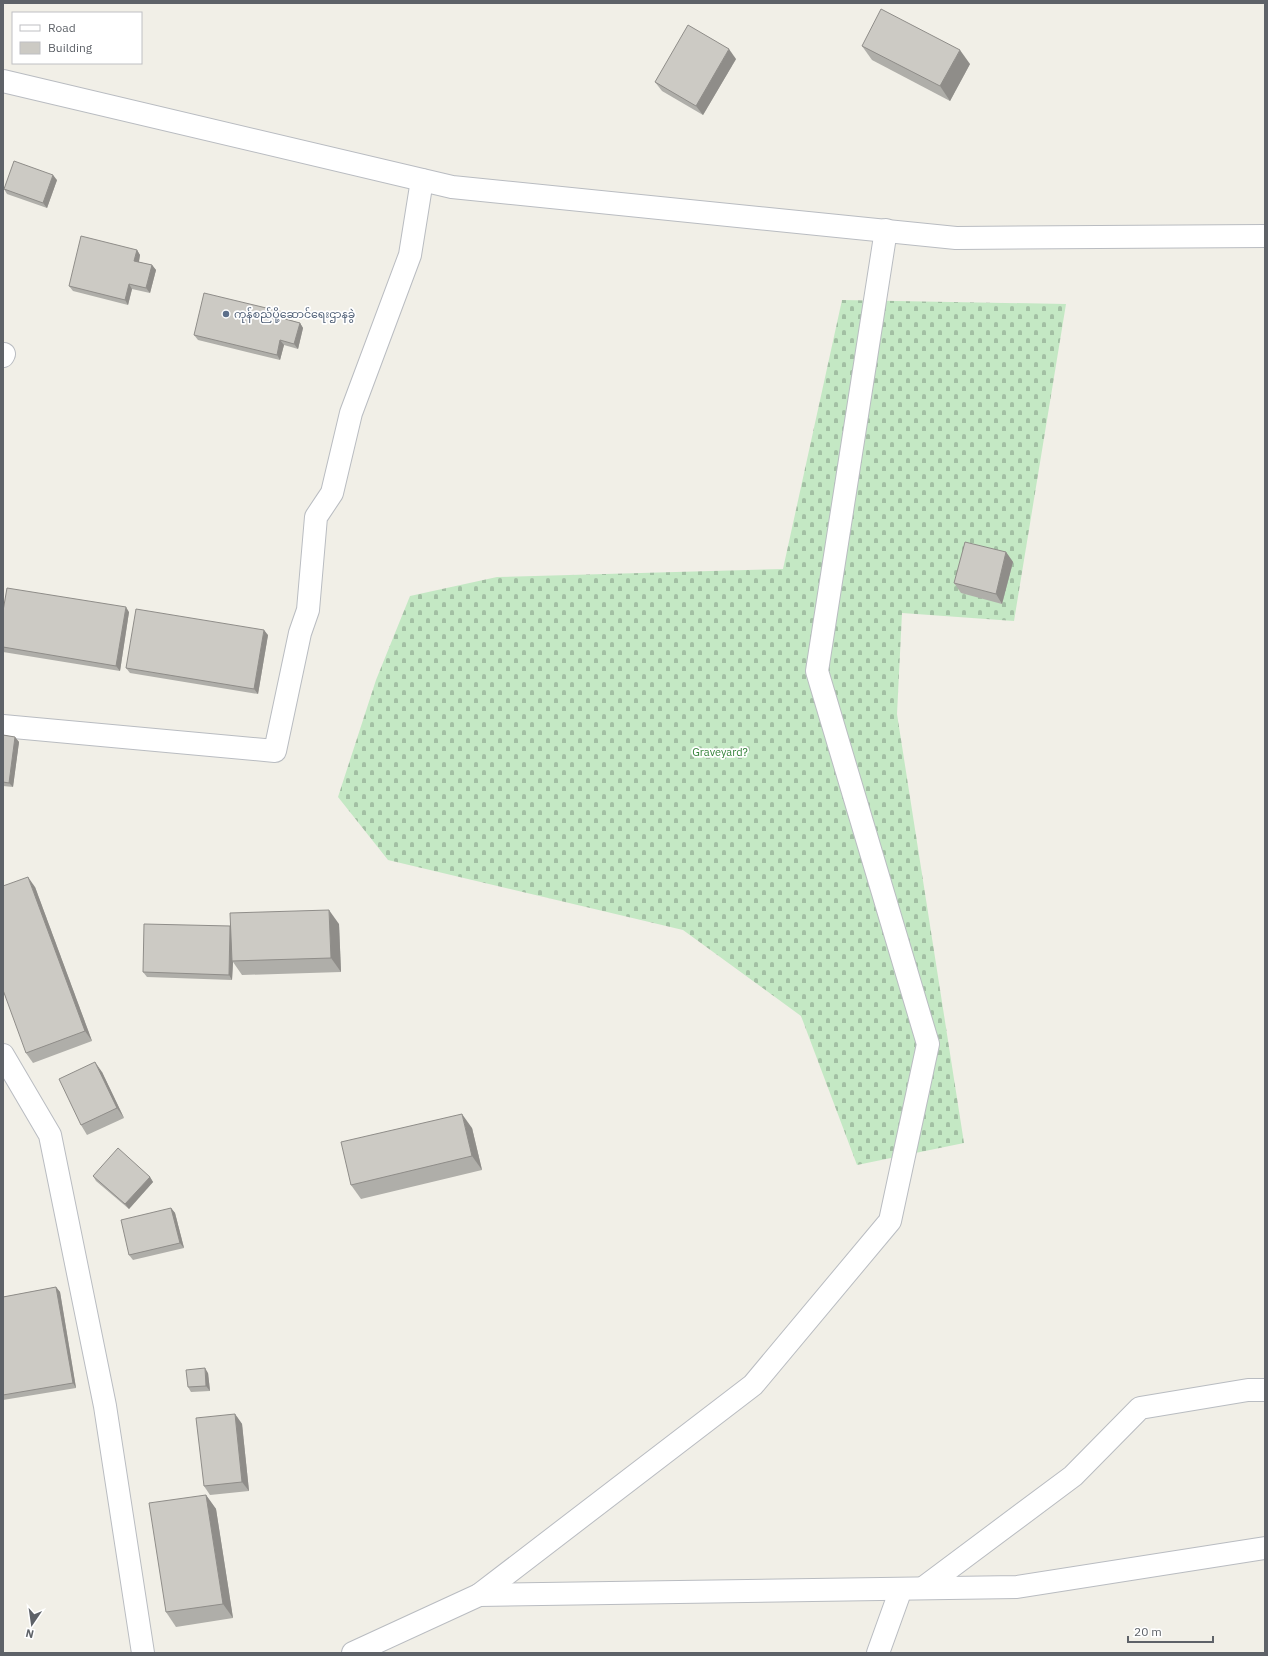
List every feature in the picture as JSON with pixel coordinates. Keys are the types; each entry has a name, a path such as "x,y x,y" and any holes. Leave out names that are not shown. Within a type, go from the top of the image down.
{"street":[{"path":"3,81 452,188 956,238 1265,236"},
{"path":"3,726 275,751 300,633 308,610 316,517 332,493 351,413 410,255 422,180"},
{"path":"353,1653 479,1595 753,1385 890,1222 928,1044 817,670 886,230"},
{"path":"3,1055 50,1135 106,1406 143,1653"},
{"path":"923,1588 1073,1476 1140,1408 1248,1390 1265,1390"},
{"path":"479,1595 1017,1587 1265,1548"},
{"path":"878,1653 901,1589"}],"green space":[{"name":"Graveyard?","path":"842,300 1066,304 1014,621 902,613 897,714 964,1143 857,1165 801,1016 683,930 388,860 338,797 376,680 410,596 497,577 783,569"}],"building":[{"path":"881,9 960,50 940,86 862,46"},
{"path":"688,25 729,49 696,106 655,82"},
{"path":"14,161 53,175 43,203 4,189"},
{"path":"81,236 137,250 134,261 152,265 146,288 129,284 125,300 69,286"},
{"path":"204,293 287,313 285,319 300,323 294,344 280,340 277,355 194,335"},
{"path":"965,542 1006,552 996,594 954,583"},
{"path":"7,588 126,607 116,666 3,647 3,611"},
{"path":"136,609 264,630 254,689 126,668"},
{"path":"3,735 15,737 9,783 3,782"},
{"path":"28,877 85,1031 26,1053 3,990 3,886"},
{"path":"329,910 331,958 232,961 230,913"},
{"path":"144,924 230,926 229,975 143,972"},
{"path":"95,1062 117,1108 81,1125 59,1079"},
{"path":"462,1114 472,1156 351,1185 341,1142"},
{"path":"118,1148 150,1177 125,1204 93,1176"},
{"path":"171,1208 180,1243 129,1255 121,1220"},
{"path":"56,1287 73,1383 3,1395 3,1297"},
{"path":"205,1368 206,1386 188,1387 186,1370"},
{"path":"235,1414 242,1482 204,1486 196,1418"},
{"path":"206,1495 223,1604 166,1612 149,1503"}],"place":[{"name":"ကုန်စည်ပို့ဆောင်ရေးဌာနခွဲ","path":"226,314"}]}
